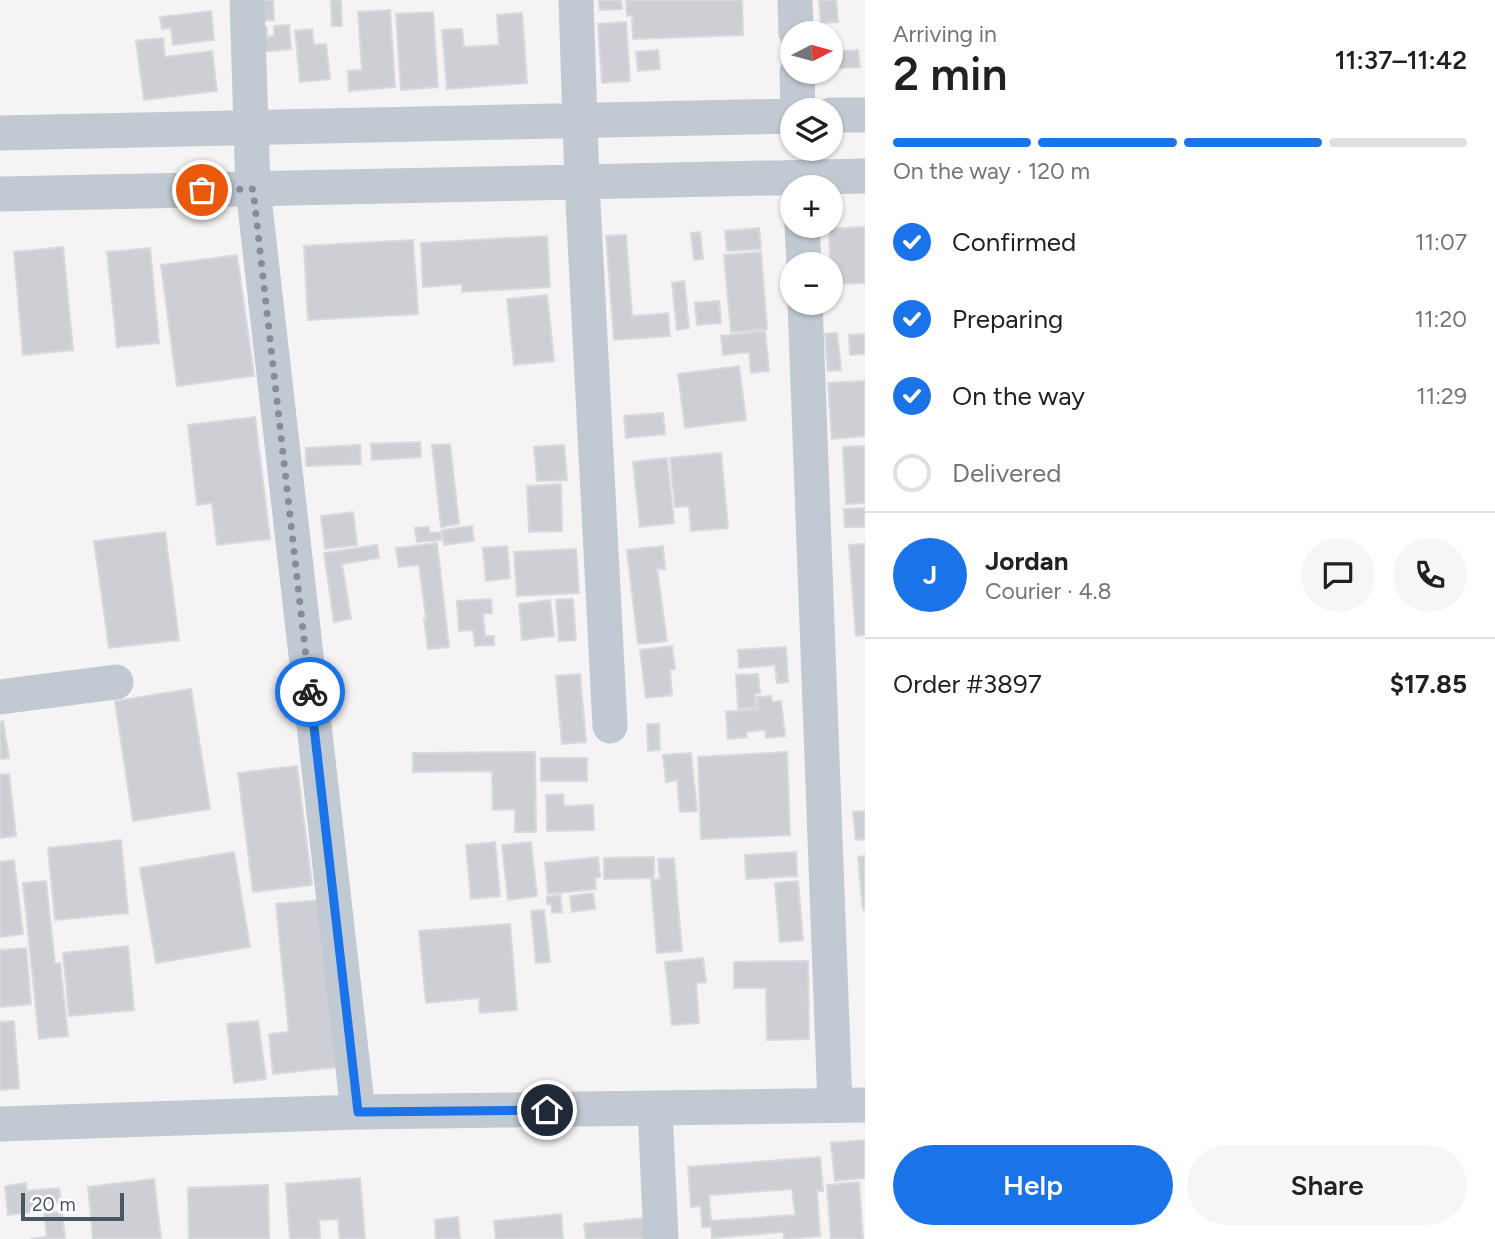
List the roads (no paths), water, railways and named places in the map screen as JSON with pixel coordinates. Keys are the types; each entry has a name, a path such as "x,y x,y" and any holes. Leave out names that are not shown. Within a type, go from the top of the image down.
{"street":[{"path":"247,0 253,189 358,1112"},
{"path":"576,0 582,182 610,726"},
{"path":"795,0 796,21"},
{"path":"843,115 865,115"},
{"path":"0,134 780,116"},
{"path":"843,178 865,176"},
{"path":"0,194 582,182 780,182"},
{"path":"0,1124 358,1112 850,1105 806,315"},
{"path":"0,696 116,682"},
{"path":"655,1109 661,1239"}]}
